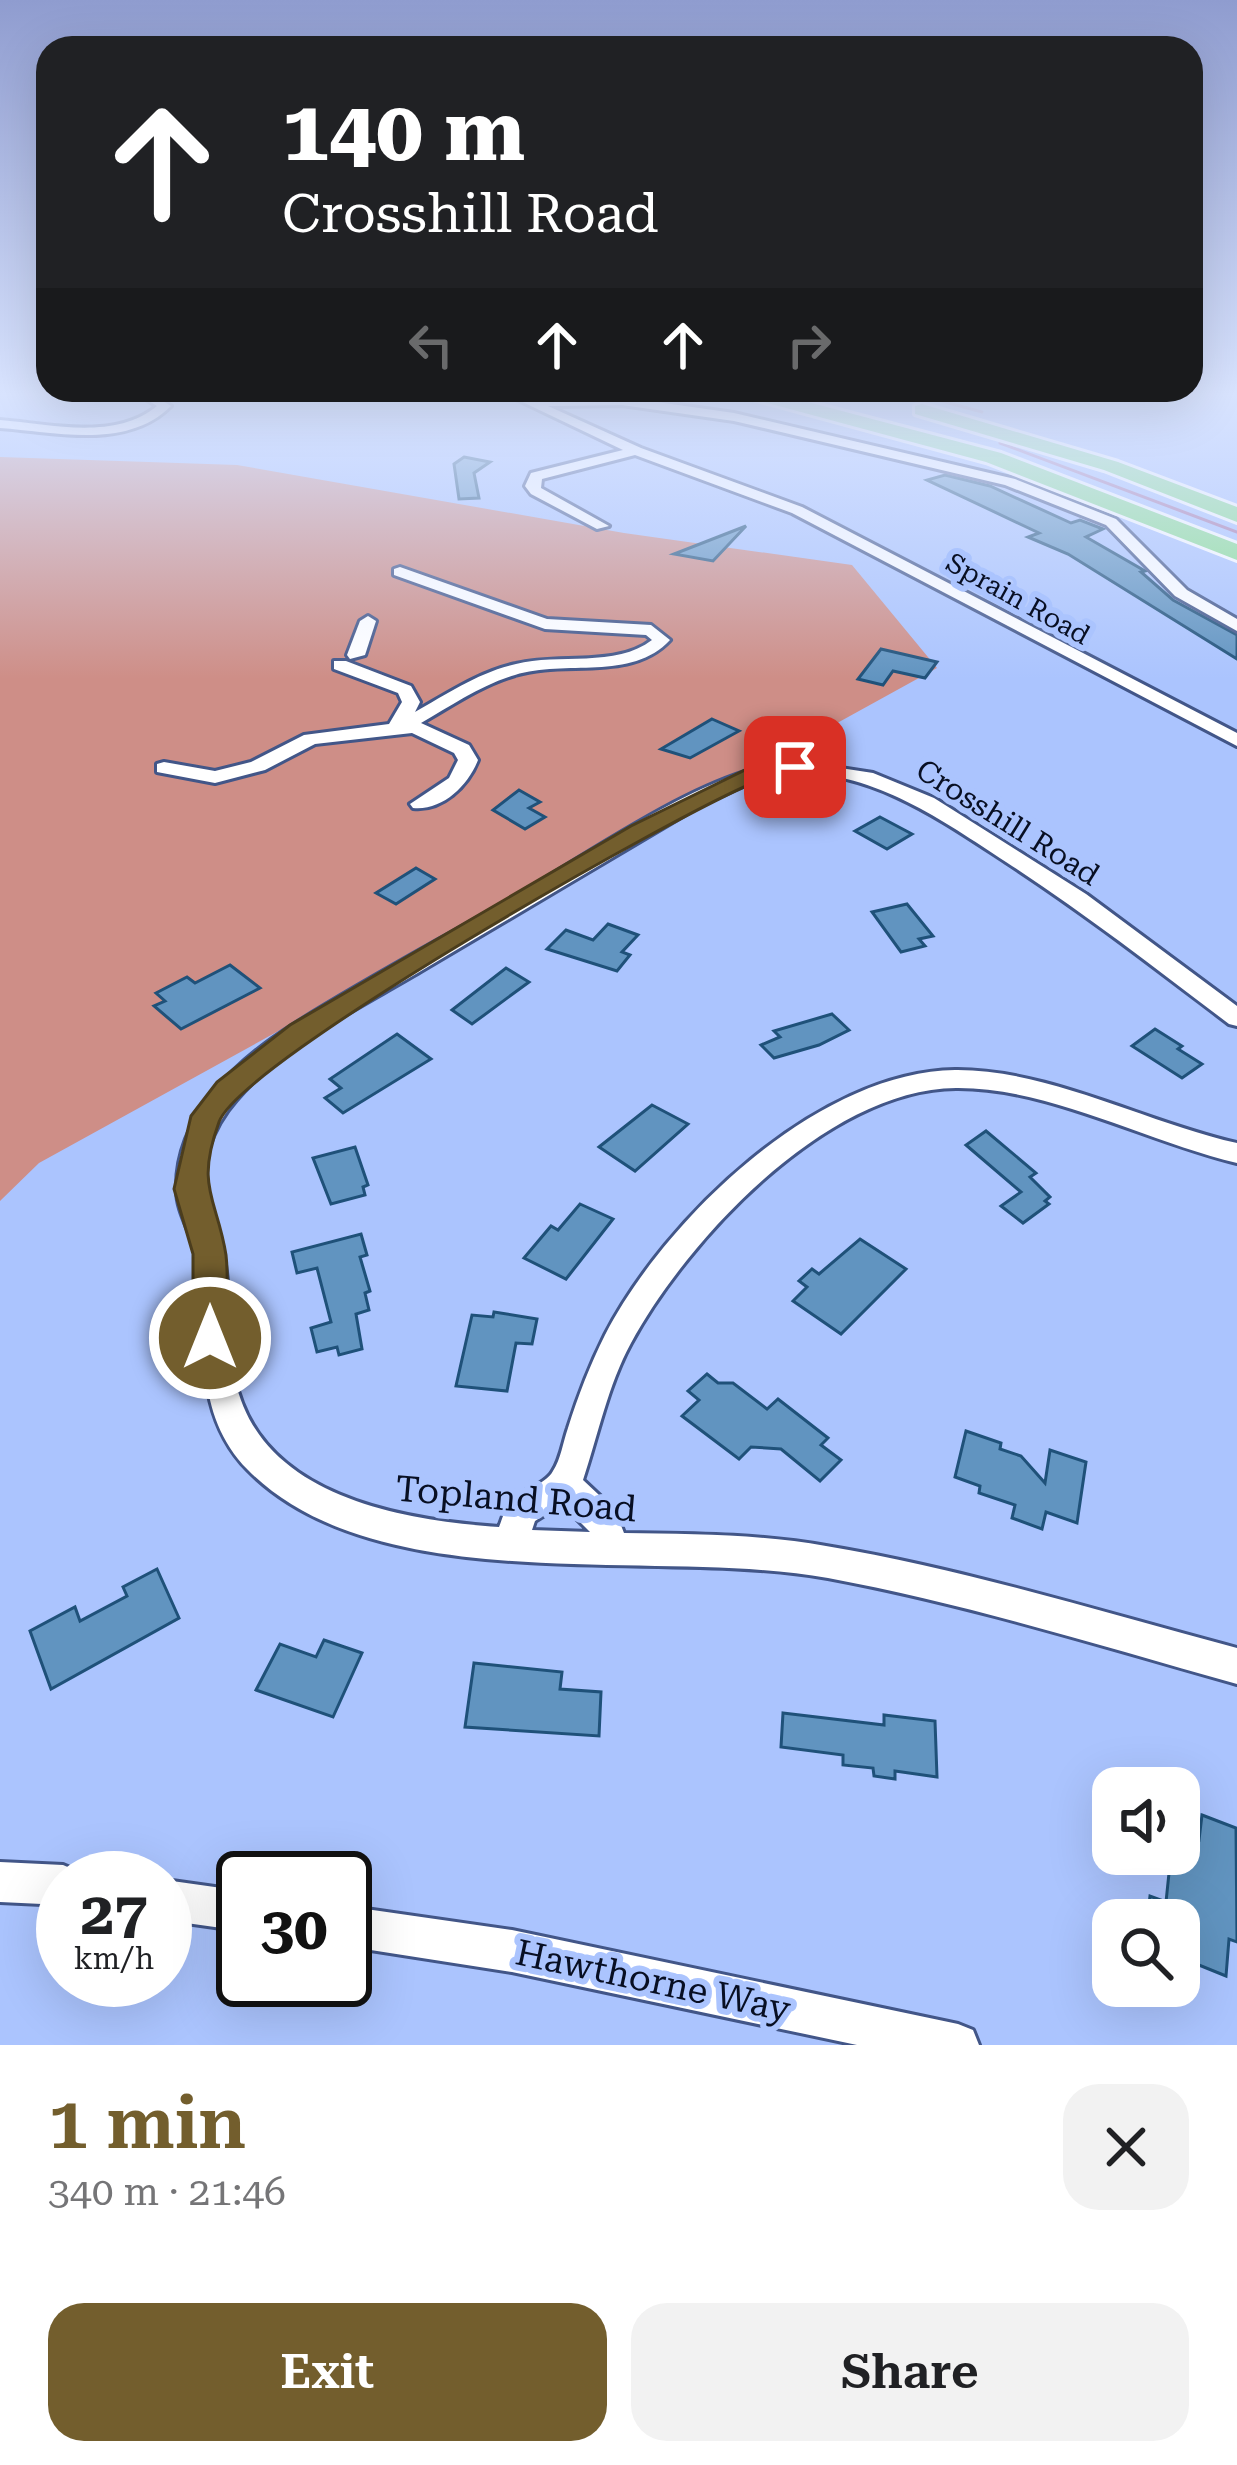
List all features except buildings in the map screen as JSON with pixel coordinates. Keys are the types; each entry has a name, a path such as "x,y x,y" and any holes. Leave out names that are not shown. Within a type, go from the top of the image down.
{"highway":[{"path":"1075,488 1237,553"},
{"path":"1165,488 1237,515"}],"street":[{"path":"536,488 602,526"},
{"name":"Sprain Road","path":"738,488 797,510 1237,740"},
{"path":"1026,488 1111,522 1181,593 1237,626"},
{"path":"164,768 224,775 258,766 311,739 396,728 452,701 487,675 614,657 656,647 662,640 651,629 545,624 400,572"},
{"path":"368,621 348,660 405,690 411,702 396,728"},
{"path":"396,728 442,737 462,749 468,760 464,775 449,791 420,804"},
{"name":"Crosshill Road","path":"343,1005 696,800 769,769 795,767 866,777 927,802 1078,899 1237,1018"},
{"name":"Topland Road","path":"343,1005 247,1071 205,1116 189,1189 209,1254 210,1338 225,1407 250,1451 281,1480 355,1520 400,1531 819,1560 1237,1666"},
{"path":"511,1542 522,1511 565,1484 616,1341 659,1270 723,1200 855,1100 901,1084 952,1078 997,1083 1237,1153"},
{"path":"565,1484 603,1521 613,1548"},
{"path":"0,1882 36,1884"},
{"name":"Hawthorne Way","path":"372,1930 512,1951 958,2045"}],"shaded area":[{"path":"0,488 370,488 624,533 852,565 937,668 39,1163 0,1201"}],"waterway":[{"path":"1121,488 1237,532"}],"route":[{"path":"210,1338 209,1254 189,1189 205,1116 227,1090 299,1032 639,831 755,774 795,767"}]}
